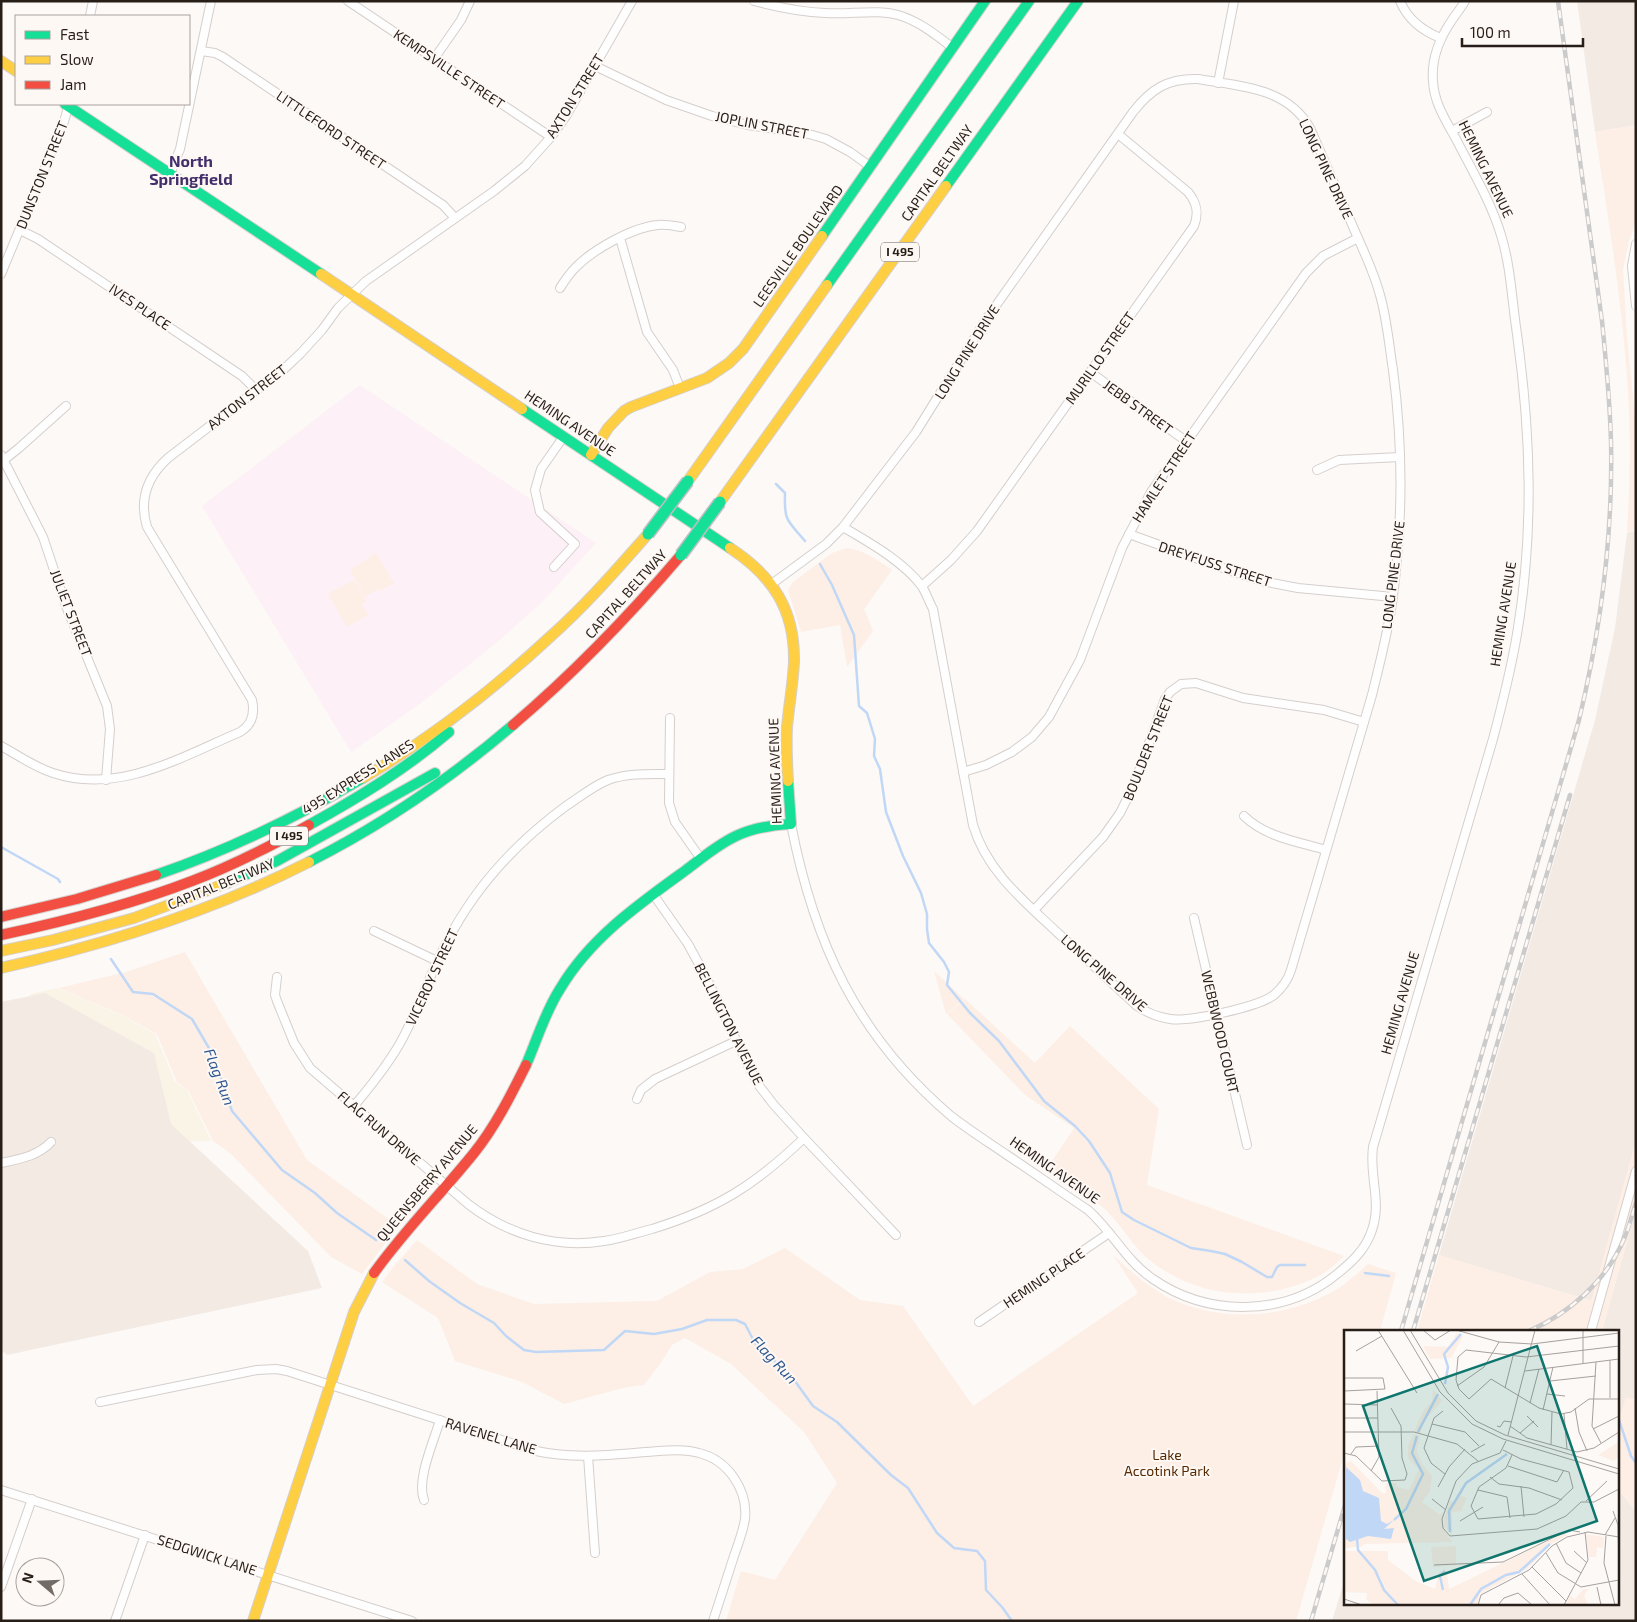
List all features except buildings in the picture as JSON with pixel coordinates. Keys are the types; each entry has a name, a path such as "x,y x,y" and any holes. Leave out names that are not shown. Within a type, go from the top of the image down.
{"main road":[{"name":"LEESVILLE BOULEVARD","path":"591,455 623,411 707,378 721,369 743,349 985,1"},
{"name":"CAPITAL BELTWAY","path":"1,917 55,905 139,881 199,859 275,826 326,801 424,740 476,702 532,654 598,591 648,534 688,481 1029,1"},
{"name":"CAPITAL BELTWAY","path":"1,968 86,948 149,929 231,898 298,868 336,848 401,808 463,764 572,674 648,596 681,555 1078,1"},
{"path":"1,61 15,70"},
{"name":"HEMING AVENUE","path":"67,105 749,560 772,583 788,613 794,640 786,747 791,824"},
{"name":"495 EXPRESS LANES","path":"1,935 73,919 175,887 220,869 292,834 335,811 417,759 456,726 532,654"},
{"name":"I 495","path":"1,951 54,940 134,918 184,901 251,873 277,861 396,796 525,714"},
{"name":"QUEENSBERRY AVENUE","path":"253,1621 354,1312 368,1280 384,1258 475,1152 502,1111 526,1064 550,1008 573,969 590,947 607,930 653,894 729,840 743,832 791,824"}],"street":[{"path":"90,15 93,1"},
{"path":"190,102 212,1"},
{"name":"KEMPSVILLE STREET","path":"348,1 550,137"},
{"path":"434,59 461,20 470,1"},
{"name":"AXTON STREET","path":"106,780 135,775 240,732 249,725 254,709 252,700 152,537 145,520 144,500 148,484 154,473 162,463 301,354 338,308 372,276 515,176 534,157 566,116 632,1"},
{"path":"754,1 805,12 898,15 923,26 953,48"},
{"path":"1218,83 1234,1"},
{"path":"1400,1 1414,22 1423,30 1440,38"},
{"name":"HEMING AVENUE","path":"791,824 804,882 823,940 848,992 884,1046 916,1083 952,1116 1088,1210 1100,1221 1134,1264 1152,1278 1164,1286 1205,1303 1243,1308 1281,1303 1320,1287 1353,1260 1366,1243 1372,1231 1376,1206 1372,1168 1373,1148 1493,739 1517,635 1526,565 1529,495 1528,433 1525,393 1504,247 1486,195 1438,105 1432,83 1433,59 1440,38 1465,1"},
{"name":"LITTLEFORD STREET","path":"201,51 223,57 435,200 455,218"},
{"name":"JOPLIN STREET","path":"595,66 666,100 712,116 748,125 809,134 826,139 850,152 871,167"},
{"name":"LONG PINE DRIVE","path":"772,583 826,544 843,527 916,432 984,321 1142,100 1162,86 1188,79 1270,93 1286,101 1300,113 1310,128 1376,280 1384,310 1397,401 1400,457 1400,530 1393,597 1381,658 1364,722 1291,970 1284,984 1275,994 1263,1002 1194,1018 1160,1017 1144,1011 1002,879 982,849 972,825 933,609 922,586 894,560 843,527"},
{"name":"DUNSTON STREET","path":"1,274 63,125 67,105"},
{"path":"170,174 180,149 189,105"},
{"path":"1452,132 1487,112"},
{"name":"MURILLO STREET","path":"922,586 951,560 977,531 1194,226 1197,213 1194,199 1118,134"},
{"path":"560,288 567,276 578,265 597,251 620,238 648,227 666,224 681,227"},
{"name":"IVES PLACE","path":"20,230 38,239 242,376 256,390"},
{"path":"620,238 647,332 673,370 680,388"},
{"name":"HAMLET STREET","path":"963,772 986,766 1012,752 1032,737 1049,717 1080,660 1128,534 1151,492 1306,273 1324,256 1358,238"},
{"path":"1636,244 1632,266 1636,306"},
{"name":"JEBB STREET","path":"1090,372 1186,441"},
{"path":"3,457 20,448 66,406"},
{"path":"554,567 575,544 540,512 535,490 541,469 564,436"},
{"name":"JULIET STREET","path":"3,457 43,537 66,606 107,706 110,729 106,780"},
{"path":"1317,470 1339,460 1400,457"},
{"name":"DREYFUSS STREET","path":"1128,534 1262,581 1298,588 1393,597"},
{"name":"BOULDER STREET","path":"1034,910 1103,837 1120,814 1134,787 1165,699 1181,684 1196,683 1243,698 1315,708 1364,722"},
{"path":"670,718 668,774 669,802 672,816 701,859"},
{"path":"1,746 33,764 66,777 106,780"},
{"name":"VICEROY STREET","path":"354,1106 385,1067 399,1045 412,1021 437,961 457,924 484,885 511,853 544,822 587,791 607,781 634,774 668,774"},
{"path":"1244,816 1264,831 1326,850"},
{"name":"BELLINGTON AVENUE","path":"653,894 688,944 760,1087 804,1138 896,1235"},
{"name":"WEBBWOOD COURT","path":"1194,918 1247,1145"},
{"path":"374,931 437,961"},
{"name":"FLAG RUN DRIVE","path":"277,977 275,995 277,1001 300,1053 319,1077 479,1213 527,1236 564,1243 604,1242 675,1222 732,1196 762,1176 804,1138"},
{"path":"636,1099 640,1090 656,1079 736,1041"},
{"path":"1,1163 24,1158 43,1150 51,1142"},
{"path":"1591,1330 1636,1171"},
{"name":"HEMING PLACE","path":"979,1322 1109,1233"},
{"name":"RAVENEL LANE","path":"100,1402 265,1369 287,1370 536,1451 563,1456 686,1450 699,1453 713,1459 728,1470 735,1479 745,1507 744,1526 713,1621"},
{"path":"424,1500 421,1487 422,1477 440,1420"},
{"path":"588,1456 595,1553"},
{"name":"SEDGWICK LANE","path":"1,1490 412,1621"},
{"path":"1,1587 32,1500"},
{"path":"115,1621 145,1535"},
{"path":"382,1621 385,1612"}],"shaded area":[{"path":"1577,1 1636,1 1636,125 1595,132"},
{"path":"360,385 596,543 541,603 495,644 417,706 351,752 202,506"},
{"path":"1636,531 1636,1141 1592,1301 1439,1255 1595,720 1615,628 1627,533"},
{"path":"58,988 119,1014 155,1034 175,1082 187,1090 211,1141 68,1144 57,1127 30,994"},
{"path":"45,993 154,1053 171,1124 308,1251 322,1288 7,1355 1,1350 1,1002"},
{"path":"1636,1209 1636,1400 1626,1398 1620,1418 1620,1330 1602,1330"},
{"path":"1620,1492 1636,1511 1636,1621 1332,1621 1344,1582 1344,1604 1620,1604"}],"green space":[{"path":"1636,125 1636,222 1629,241 1623,269 1627,337 1636,427 1636,531 1627,533 1630,445 1626,359 1615,262 1595,132"},
{"path":"847,548 865,553 892,570 864,609 873,631 847,667 840,625 801,632 788,590 793,582 832,553"},
{"path":"376,553 394,583 380,591 378,589 365,597 350,570"},
{"path":"354,580 366,601 362,604 368,615 347,627 328,594"},
{"path":"185,952 307,1160 398,1226 362,1274 331,1257 230,1153 213,1141 188,1090 177,1082 157,1034 120,1014 59,988 126,972"},
{"path":"934,971 964,999 946,1014"},
{"path":"965,999 1035,1063 1070,1026 1159,1109 1147,1185 1344,1256 1328,1270 1310,1280 1275,1291 1256,1293 1237,1293 1201,1287 1183,1281 1160,1268 1140,1251 1106,1210 1047,1169 1074,1128 1025,1095 947,1014"},
{"path":"1636,1141 1636,1209 1602,1330 1417,1330 1439,1255 1591,1301"},
{"name":"Lake Accotink Park","path":"417,1240 477,1284 534,1304 657,1301 710,1272 743,1269 785,1248 860,1300 903,1306 973,1406 1138,1293 1113,1255 1139,1278 1167,1297 1188,1306 1232,1314 1276,1312 1298,1306 1339,1288 1368,1264 1396,1273 1380,1330 1344,1330 1344,1454 1296,1621 726,1621 741,1571 775,1580 837,1483 804,1432 731,1364 685,1338 672,1345 644,1385 627,1387 564,1404 522,1382 455,1361 438,1318 382,1282"},
{"path":"1626,1397 1636,1400 1636,1511 1620,1492 1620,1417"}],"waterway":[{"path":"776,484 785,493 785,509 788,520 805,541"},
{"path":"820,564 832,585 854,635 859,706 867,713 875,739 874,756 880,769 886,812 903,856 921,893 927,914 929,943 944,962 949,972 947,985 970,1013 999,1041 1044,1101 1075,1126 1089,1141 1110,1173 1122,1212 1134,1220 1191,1248 1225,1254 1267,1277 1272,1277 1280,1265 1305,1265"},
{"name":"Flag Run","path":"1,847 58,879 60,882"},
{"name":"Flag Run","path":"111,959 133,992 153,994 192,1019 213,1055 232,1111 282,1170 315,1193 337,1213 376,1240"},
{"name":"Flag Run","path":"405,1260 429,1281 460,1303 494,1323 506,1336 524,1350 536,1352 604,1350 625,1331 654,1334 682,1329 707,1320 736,1320 745,1324 755,1343 792,1377 813,1406 837,1422 891,1475 908,1488 937,1533 954,1548 977,1551 985,1561 986,1590 1012,1621"},
{"path":"1365,1273 1389,1276"},
{"path":"1620,1423 1631,1456 1636,1463"}],"railway":[{"path":"1401,1330 1579,720 1594,651 1604,582 1608,547 1611,477 1608,381 1602,321 1558,1"},
{"path":"1413,1330 1570,795"},
{"path":"1531,1330 1559,1315 1597,1282 1607,1269 1626,1235 1636,1203"},
{"path":"1311,1621 1344,1509"}],"traffic: fast":[{"path":"822,236 985,1"},
{"path":"827,285 1029,1"},
{"path":"946,186 1078,1"},
{"path":"67,105 321,274"},
{"path":"522,409 730,548"},
{"path":"648,534 688,481"},
{"path":"681,555 720,502"},
{"path":"309,862 363,832 415,799 465,764 513,725"},
{"path":"309,825 381,782 433,746 449,732"},
{"path":"227,883 277,861 435,773"},
{"path":"156,875 210,855 262,832 363,778"},
{"path":"526,1065 555,998 572,971 617,923 722,843 742,833 756,829 791,824 788,781"}],"traffic: slow":[{"path":"1,61 15,70"},
{"path":"720,502 946,186"},
{"path":"591,455 608,428 624,411 707,378 729,363 743,349 822,236"},
{"path":"321,274 522,409"},
{"path":"688,481 827,285"},
{"path":"363,778 437,730 507,675 577,612 648,534"},
{"path":"730,548 758,570 769,583 786,610 790,626 794,662 787,727 788,781"},
{"path":"1,968 41,959 158,925 235,896 309,862"},
{"path":"1,951 53,940 134,918 227,883"},
{"path":"253,1621 354,1312 374,1273"}],"traffic: jam":[{"path":"513,725 558,685 600,643 681,555"},
{"path":"1,935 98,912 169,890 237,862 309,825"},
{"path":"1,917 77,899 156,875"},
{"path":"374,1273 482,1143 526,1065"}],"district":[{"name":"North Springfield","path":"191,170"}]}
